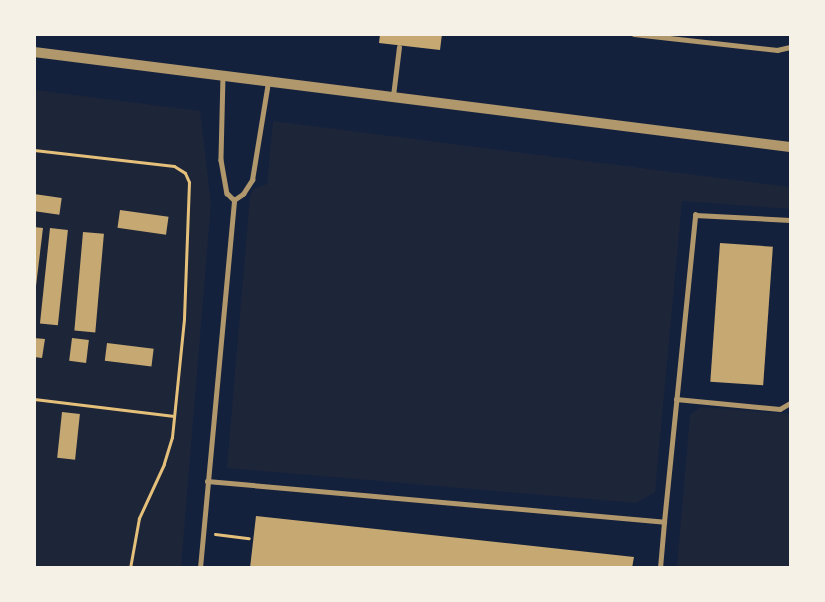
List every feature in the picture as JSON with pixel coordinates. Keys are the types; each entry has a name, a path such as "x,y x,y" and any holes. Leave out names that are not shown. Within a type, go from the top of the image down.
{"street":[{"path":"34,52 790,147"}],"lane":[{"path":"634,34 777,50 790,47"},
{"path":"393,96 399,47"},
{"path":"223,76 221,160 226,193 234,200"},
{"path":"234,200 243,194 252,180 268,82"},
{"path":"200,567 234,200"},
{"path":"660,567 695,215 790,220"},
{"path":"676,399 780,409 790,403"},
{"path":"207,481 664,522"}],"path":[{"path":"34,150 174,166 185,172 190,200 184,319 174,416 164,464 139,518 130,567"},
{"path":"34,399 174,416"},
{"path":"203,533 249,538"}],"shaded area":[{"path":"35,90 200,111 211,203 181,567 35,568"},
{"path":"273,121 790,187 790,209 682,201 655,492 636,503 227,468 250,196 253,189 267,184"},
{"path":"700,407 790,414 790,567 677,567 690,415"}],"building":[{"path":"380,34 442,34 440,50 379,43"},
{"path":"34,194 62,198 59,215 34,211"},
{"path":"120,210 169,217 166,235 117,228"},
{"path":"34,227 43,228 36,286 34,286"},
{"path":"50,228 68,230 58,325 40,323"},
{"path":"83,232 104,234 95,332 74,331"},
{"path":"720,243 773,247 763,385 710,382"},
{"path":"34,338 45,339 42,358 34,357"},
{"path":"72,338 89,340 86,363 69,361"},
{"path":"107,343 154,349 151,367 105,361"},
{"path":"62,412 80,414 75,460 57,458"},
{"path":"256,516 634,557 632,568 250,568"}]}
